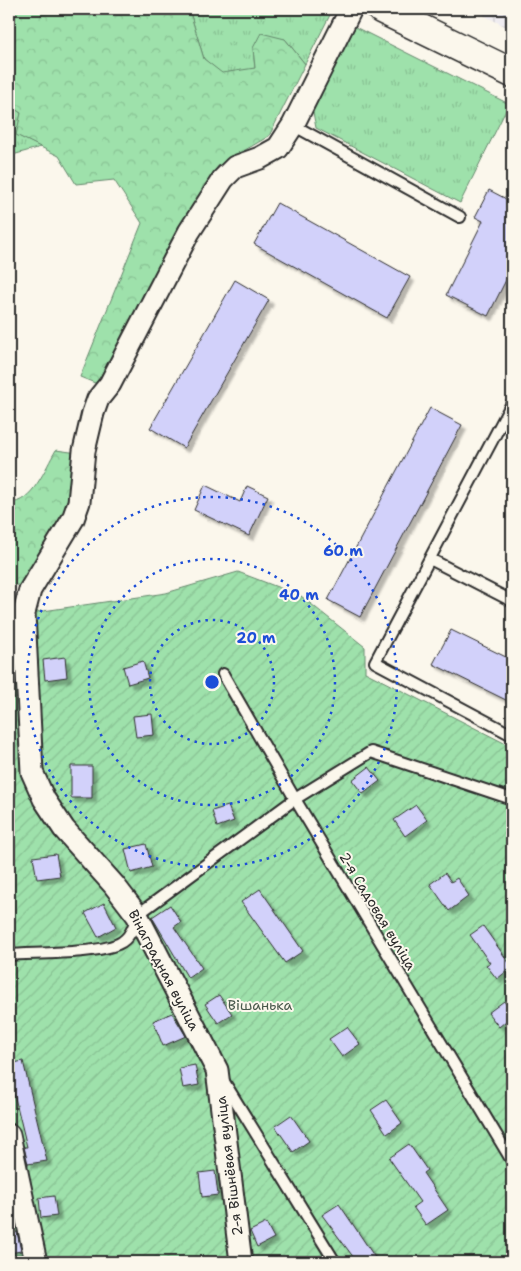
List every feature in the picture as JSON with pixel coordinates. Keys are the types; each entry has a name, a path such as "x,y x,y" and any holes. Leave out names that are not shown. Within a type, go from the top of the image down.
{"street":[{"name":"Вінаградная вуліца","path":"217,1070 137,915 114,884 64,829 44,799 32,772 24,613 30,590 73,519 79,502 84,451 98,399 110,384 189,232 223,179 235,167 260,158 278,148 293,125 351,9"},
{"path":"381,9 512,73"},
{"name":"2-я Вішнёвая вуліца","path":"217,1070 241,1262"},
{"path":"9,1135 36,1262"}],"lane":[{"path":"293,125 460,217"},
{"path":"512,403 375,662 512,735"},
{"path":"430,559 512,601"},
{"name":"2-я Садовая вуліца","path":"223,674 295,799 512,1161"},
{"path":"9,955 100,949 120,944 132,932 137,915 295,799 371,752 512,799"},
{"name":"Вінаградная вуліца","path":"217,1070 335,1262"}],"shaded area":[{"path":"472,9 512,9 512,30"}],"green space":[{"path":"9,9 189,9 204,59 222,73 255,68 253,48 261,33 285,39 305,64 269,136 218,166 205,186 100,385 80,377 142,223 114,180 76,184 59,156 16,135 21,113 9,105"},
{"path":"189,9 330,9 331,13 305,64 285,39 253,48 255,69 222,74 204,59"},
{"path":"355,27 509,104 460,203 316,128 312,107"},
{"path":"9,105 21,113 17,135 41,147 9,156"},
{"path":"56,450 78,453 72,497 61,525 24,586 9,584 9,503 25,497 32,491"},
{"name":"Вішанька","path":"238,572 301,596 365,647 365,672 512,747 512,1262 9,1262 9,616 166,593"}],"building":[{"path":"489,190 512,202 512,268 488,316 446,295 483,221 475,217"},
{"path":"277,203 410,277 387,318 254,244"},
{"path":"235,280 269,300 184,448 150,428"},
{"path":"430,408 462,425 360,617 328,600"},
{"path":"205,485 240,502 247,486 268,496 249,536 194,510"},
{"path":"451,630 512,660 512,703 433,664"},
{"path":"65,657 67,677 45,680 43,660"},
{"path":"143,661 148,678 128,684 123,667"},
{"path":"152,714 154,735 136,737 133,716"},
{"path":"71,766 92,766 92,798 71,798"},
{"path":"369,767 380,781 363,794 352,780"},
{"path":"416,805 427,820 405,836 394,820"},
{"path":"228,806 234,821 217,827 212,811"},
{"path":"146,844 152,867 131,873 125,849"},
{"path":"56,854 60,876 37,879 33,857"},
{"path":"445,873 451,882 457,878 469,896 449,911 430,884"},
{"path":"260,889 303,951 285,963 241,902"},
{"path":"104,903 116,927 98,937 85,913"},
{"path":"170,905 181,922 174,927 202,968 188,978 152,917"},
{"path":"483,926 512,967 497,979 486,965 490,963 470,935"},
{"path":"219,995 232,1014 218,1023 205,1004"},
{"path":"504,1001 512,1012 512,1016 499,1027 488,1013"},
{"path":"172,1013 186,1036 163,1046 153,1021"},
{"path":"347,1027 360,1044 342,1057 329,1039"},
{"path":"23,1061 47,1161 28,1164 24,1147 27,1147 9,1073 9,1064"},
{"path":"195,1065 199,1085 183,1088 179,1068"},
{"path":"386,1100 402,1123 387,1134 371,1110"},
{"path":"291,1115 309,1141 293,1152 275,1126"},
{"path":"409,1144 427,1170 423,1173 448,1210 426,1225 413,1207 420,1202 389,1158"},
{"path":"215,1171 218,1195 202,1197 199,1173"},
{"path":"54,1196 57,1216 41,1218 39,1198"},
{"path":"339,1204 378,1262 357,1262 322,1215"},
{"path":"266,1223 274,1238 257,1247 250,1231"},
{"path":"17,1232 21,1251 9,1253 9,1233"}]}
